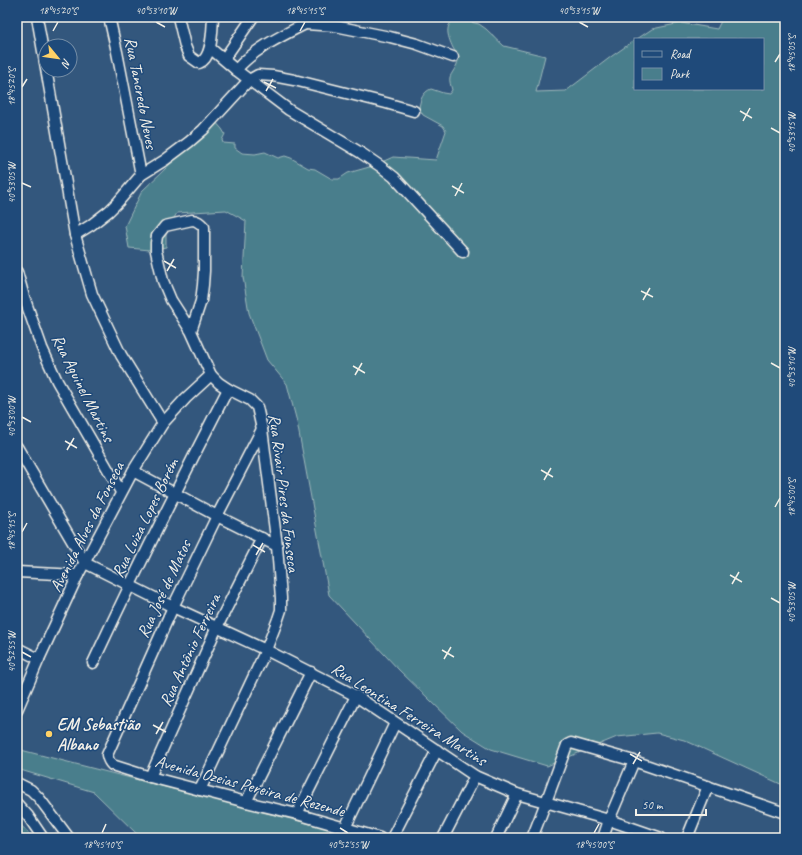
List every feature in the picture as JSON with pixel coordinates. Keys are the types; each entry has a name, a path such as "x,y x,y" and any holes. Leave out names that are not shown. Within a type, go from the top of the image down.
{"street":[{"name":"Rua Tancredo Neves","path":"109,17 141,175"},
{"path":"178,17 189,56 199,63 204,61 208,56 213,17"},
{"path":"224,59 252,17"},
{"path":"236,70 244,60 255,52 276,39 319,17"},
{"path":"37,18 75,235 92,294 121,356 163,423"},
{"path":"306,24 335,26 390,37 417,44 453,57"},
{"path":"210,48 236,70 289,110 361,153 394,177 463,252"},
{"path":"75,235 109,212 141,175 165,160 189,142 203,130 249,80 258,76 273,76 294,80 414,111"},
{"path":"191,331 201,301 204,270 204,226 195,220 165,226 157,236 156,251 163,281 171,300 191,331 211,375"},
{"name":"Rua Aguinel Martins","path":"17,272 42,348 57,381 121,492"},
{"name":"Avenida Alves da Fonseca","path":"17,710 78,575 133,471 163,423 186,398 211,375"},
{"name":"Rua Rivair Pires da Fonseca","path":"200,790 266,650 281,610 277,546 262,429 257,407 250,400 219,383 211,375"},
{"name":"Rua Luiza Lopes Borém","path":"93,663 174,494 228,389"},
{"name":"Rua José de Matos","path":"112,765 109,762 107,755 173,607 217,516 262,429"},
{"path":"17,447 85,563"},
{"path":"133,471 174,494 277,546"},
{"name":"Rua Antônio Ferreira","path":"150,777 217,627 262,538"},
{"name":"Rua Leontina Ferreira Martins","path":"85,563 129,586 311,672 356,696 475,776 517,794 609,820 661,838"},
{"path":"17,572 78,575"},
{"path":"17,648 39,659"},
{"path":"246,802 311,672"},
{"path":"297,814 356,696"},
{"path":"345,828 395,723"},
{"path":"532,838 567,744 569,743 634,761 785,813"},
{"path":"392,838 437,750"},
{"path":"603,838 634,761"},
{"name":"Avenida Ozeias Pereira de Rezende","path":"112,765 150,777 297,814 380,838"},
{"path":"443,838 475,776"},
{"path":"17,782 31,790 39,798 69,838"},
{"path":"687,838 708,786"},
{"path":"496,838 517,794"},
{"path":"17,804 28,816 43,838"}],"green space":[{"path":"460,17 479,24 504,46 545,56 536,92 566,91 634,41 634,90 764,90 764,38 638,38 652,29 681,23 717,29 723,17 785,17 785,786 684,740 657,733 617,737 547,766 491,749 462,731 399,670 329,595 297,422 287,384 267,360 249,313 243,277 246,221 226,210 177,213 166,232 166,247 150,250 129,248 125,226 142,191 214,120 225,134 222,140 223,143 235,144 235,148 242,153 255,154 265,152 278,158 285,156 308,168 315,169 332,179 339,179 348,173 373,166 393,157 436,160 446,131 443,126 423,115 419,105 424,94 428,90 431,89 449,94 452,90 450,77 457,65 458,57 451,43 448,30 451,23"},
{"path":"17,749 362,838 141,838 94,792 17,769"},
{"path":"17,821 33,838 17,838"}],"place":[{"name":"EM Sebastião Albano","path":"49,734"}]}
